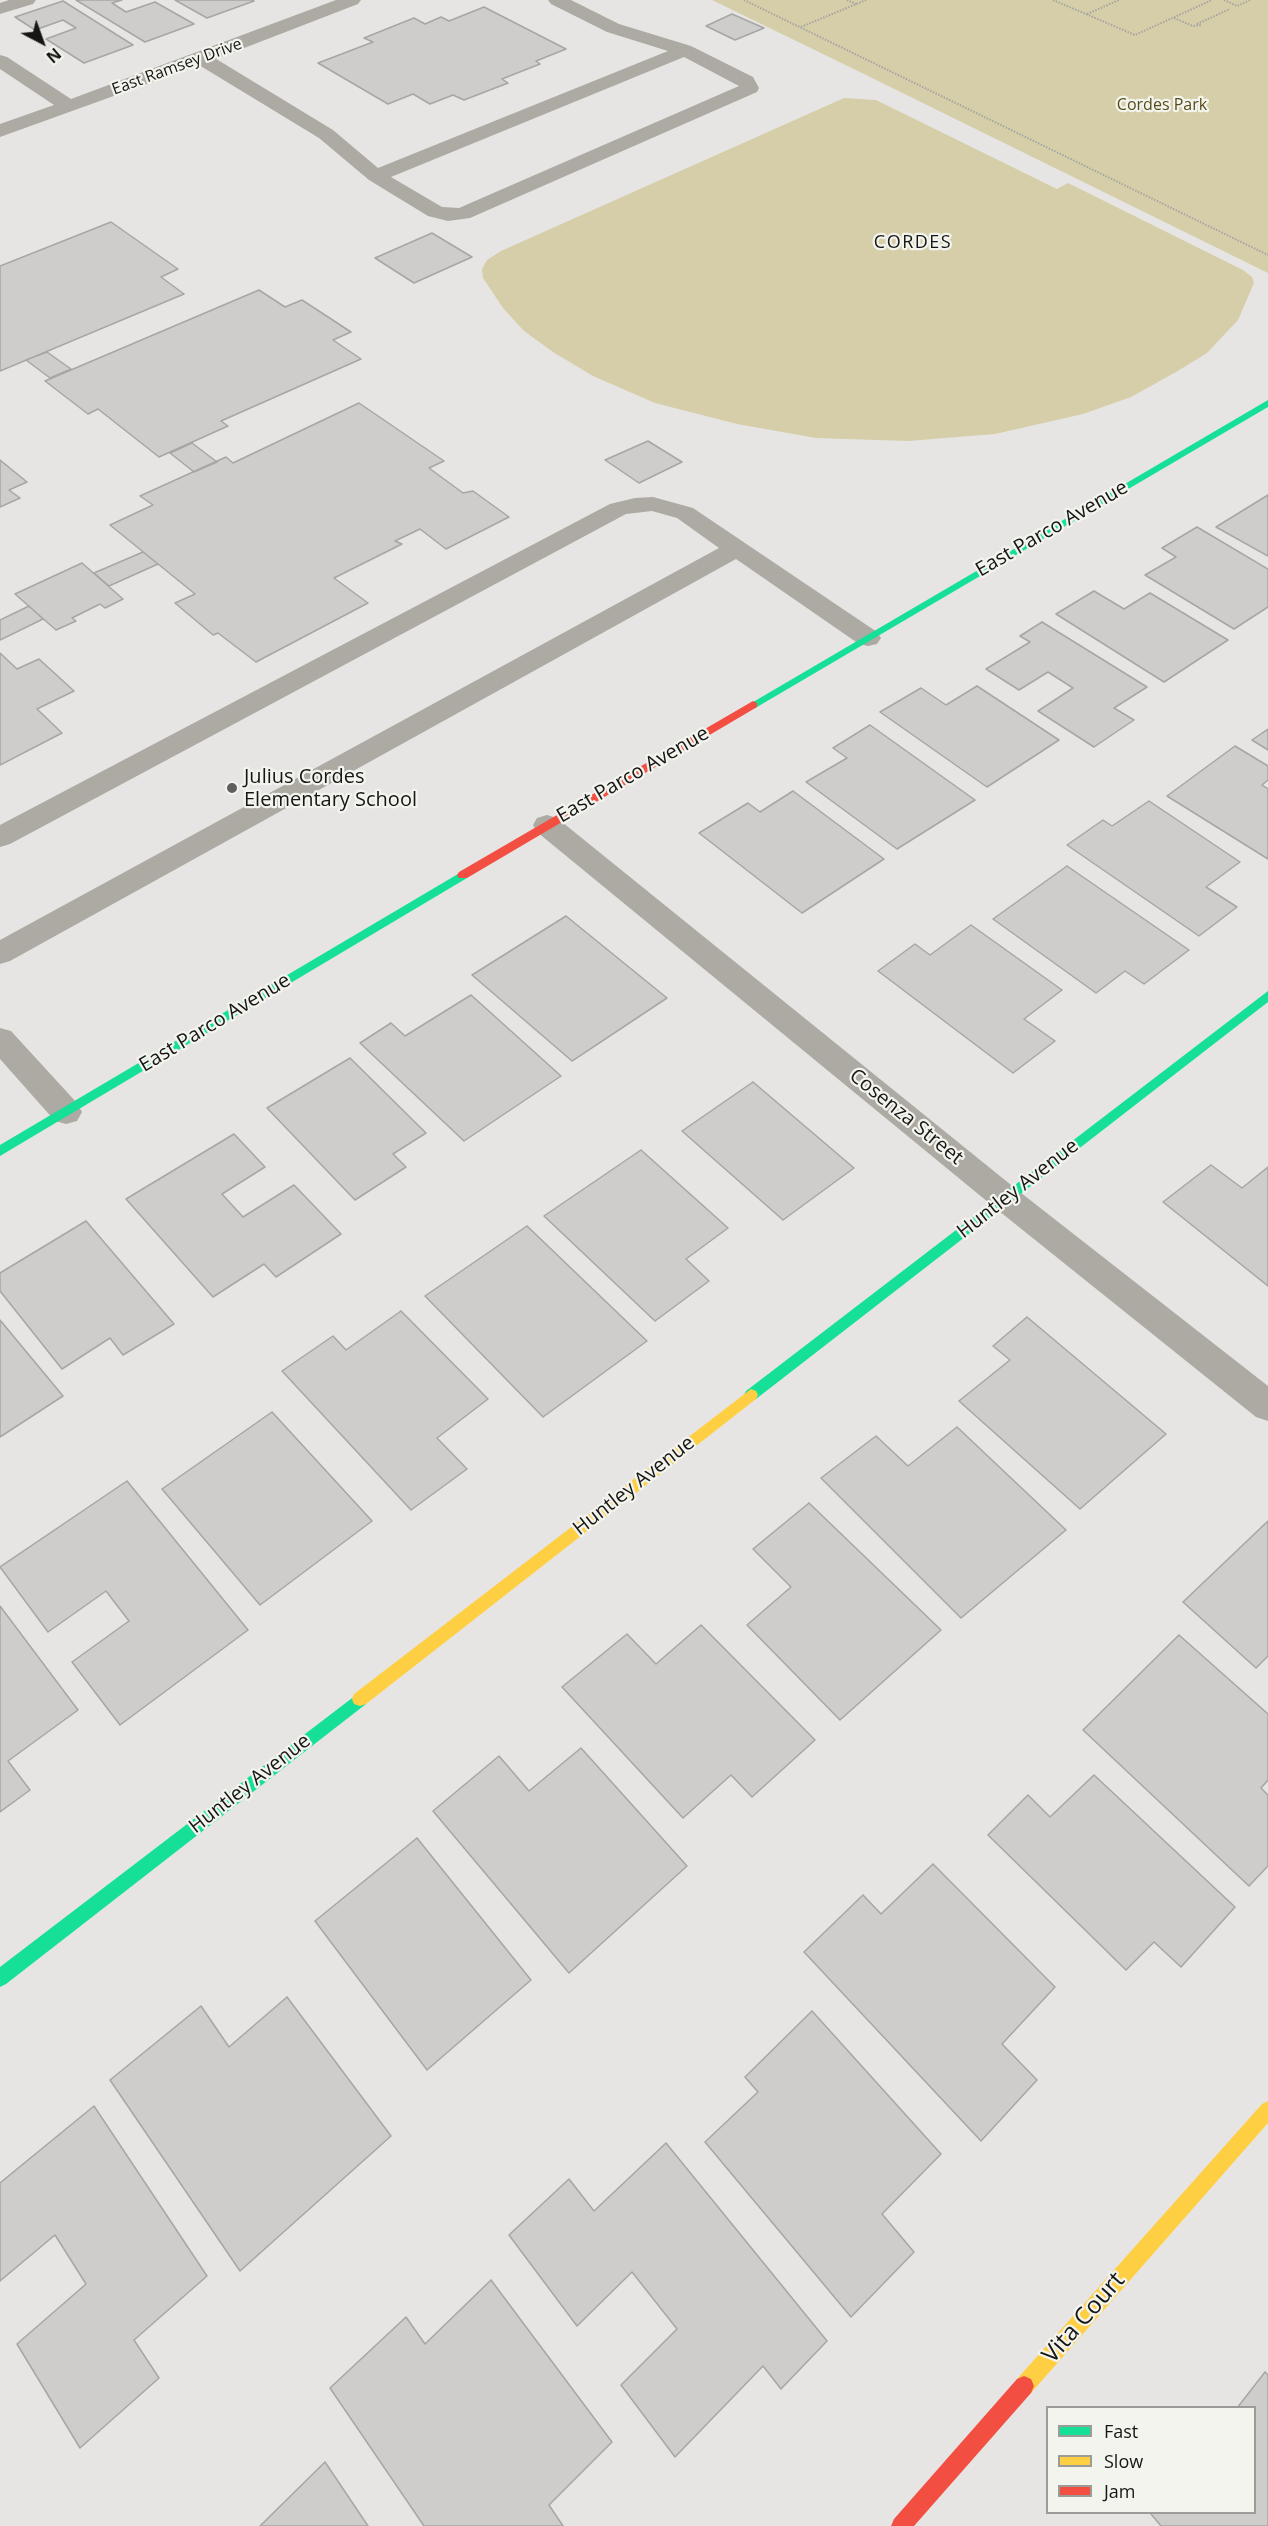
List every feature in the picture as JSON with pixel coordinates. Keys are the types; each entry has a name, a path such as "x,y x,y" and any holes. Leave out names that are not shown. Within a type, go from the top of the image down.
{"street":[{"path":"0,9 27,0"},
{"name":"East Ramsey Drive","path":"0,131 352,0"},
{"path":"201,58 326,134 376,176 435,212 448,215 463,214 750,88 746,81 685,50 613,28 557,0"},
{"path":"376,176 685,50"},
{"path":"0,61 69,106"},
{"name":"East Parco Avenue","path":"0,1151 548,825 1268,403"},
{"path":"0,837 618,509 634,505 653,504 685,513 868,638"},
{"path":"0,953 737,548"},
{"name":"Cosenza Street","path":"548,825 1005,1198 1268,1406"},
{"name":"Huntley Avenue","path":"0,1978 1268,995"},
{"path":"0,1039 66,1112"},
{"name":"Vita Court","path":"901,2526 1268,2110"}],"path":[{"path":"744,0 1268,255"},
{"path":"847,0 856,4"},
{"path":"800,27 866,0"},
{"path":"1053,0 1135,35 1212,0"},
{"path":"1087,14 1119,0"},
{"path":"1224,0 1237,6 1250,0"},
{"path":"1173,18 1193,26 1230,9"}],"green space":[{"name":"Cordes Park","path":"712,0 1268,0 1268,273 864,74"},
{"path":"844,98 876,100 1057,189 1068,183 1243,270 1252,277 1254,283 1238,320 1207,353 1176,372 1131,397 1083,414 995,434 908,441 816,438 737,424 655,403 593,376 524,331 503,308 483,278 482,269 487,260 501,251"}],"building":[{"path":"76,0 122,0 112,3 126,12 155,2 194,24 145,42"},
{"path":"175,0 252,0 254,1 207,18"},
{"path":"63,1 133,45 84,63 46,39 76,28 63,20 35,30 15,17"},
{"path":"484,7 566,49 536,61 540,64 502,79 508,83 464,100 453,95 430,104 413,94 388,104 318,63 373,42 364,38 414,18 425,24 441,17 449,21"},
{"path":"732,14 764,28 735,40 706,26"},
{"path":"111,222 178,269 161,277 184,294 0,371 0,266"},
{"path":"432,233 472,257 414,283 375,258"},
{"path":"259,290 285,307 302,300 351,332 333,340 361,359 221,421 228,426 159,457 98,409 88,414 45,381"},
{"path":"47,352 71,369 50,378 26,360"},
{"path":"359,403 444,461 429,468 463,493 473,491 509,517 446,549 420,529 395,541 402,544 334,578 368,603 256,662 218,633 213,635 175,603 195,594 110,525 153,505 140,496 226,457 233,463"},
{"path":"648,441 682,462 639,483 605,460"},
{"path":"192,443 217,462 194,472 170,453"},
{"path":"0,460 27,482 9,490 20,498 0,507"},
{"path":"1268,495 1268,556 1216,527"},
{"path":"1197,527 1268,569 1268,607 1234,629 1145,575 1176,557 1162,548"},
{"path":"143,552 158,564 109,586 94,573"},
{"path":"82,563 123,599 105,608 100,604 72,618 76,621 56,630 15,594"},
{"path":"1094,591 1124,609 1150,593 1228,640 1164,682 1056,614"},
{"path":"29,606 43,619 0,640 0,620"},
{"path":"1042,622 1147,687 1114,708 1134,720 1094,747 1038,711 1073,688 1048,672 1019,690 986,669 1030,642 1020,636"},
{"path":"0,653 17,669 39,659 74,691 37,709 62,733 0,765"},
{"path":"977,686 1059,740 987,787 880,712 921,688 946,705"},
{"path":"870,725 975,800 897,849 806,782 847,758 833,748"},
{"path":"1268,729 1268,750 1252,740"},
{"path":"1235,746 1268,766 1268,780 1262,785 1268,789 1268,859 1167,796"},
{"path":"793,791 884,859 802,913 699,833 748,803 760,812"},
{"path":"1149,801 1240,862 1206,887 1237,907 1199,936 1067,845 1103,820 1112,826"},
{"path":"1067,866 1189,950 1144,984 1125,971 1096,993 993,919"},
{"path":"566,916 667,998 572,1061 472,975"},
{"path":"971,925 1062,990 1024,1019 1055,1041 1013,1073 878,971 915,944 930,955"},
{"path":"471,995 561,1076 464,1141 360,1043 391,1023 405,1036"},
{"path":"350,1058 426,1133 393,1154 406,1167 355,1200 267,1108"},
{"path":"753,1082 854,1168 783,1220 682,1131"},
{"path":"234,1134 265,1167 222,1194 243,1217 294,1185 341,1234 276,1277 264,1264 213,1297 126,1199"},
{"path":"641,1150 728,1228 686,1259 709,1281 655,1321 544,1216"},
{"path":"1211,1165 1242,1188 1268,1167 1268,1286 1163,1202"},
{"path":"86,1221 174,1324 123,1355 110,1338 62,1369 0,1291 0,1273"},
{"path":"527,1226 647,1341 543,1417 425,1296"},
{"path":"401,1311 488,1399 437,1438 467,1469 411,1510 282,1371 333,1336 346,1350"},
{"path":"1027,1317 1166,1434 1080,1509 959,1401 1010,1360 993,1346"},
{"path":"0,1320 63,1396 0,1437"},
{"path":"272,1412 372,1521 260,1605 162,1489"},
{"path":"957,1427 1066,1530 961,1618 821,1478 876,1436 908,1466"},
{"path":"127,1481 248,1630 120,1725 72,1662 129,1621 106,1591 48,1632 0,1567"},
{"path":"809,1503 941,1630 840,1720 747,1625 791,1587 753,1549"},
{"path":"1268,1521 1268,1656 1256,1668 1183,1602"},
{"path":"0,1606 78,1710 8,1761 30,1790 0,1812"},
{"path":"701,1625 815,1740 752,1797 731,1775 683,1818 562,1687 627,1634 656,1664"},
{"path":"1179,1635 1268,1714 1268,1780 1261,1788 1268,1795 1268,1866 1249,1886 1083,1730"},
{"path":"581,1748 687,1866 569,1973 433,1811 499,1756 529,1791"},
{"path":"1094,1775 1235,1907 1181,1967 1154,1942 1126,1970 988,1835 1028,1795 1050,1817"},
{"path":"417,1838 531,1980 427,2070 315,1921"},
{"path":"933,1864 1055,1987 1002,2044 1037,2080 981,2141 804,1952 863,1895 881,1914"},
{"path":"287,1997 391,2136 240,2271 110,2080 201,2006 229,2047"},
{"path":"812,2011 941,2154 882,2214 914,2252 851,2317 705,2142 758,2092 745,2077"},
{"path":"94,2106 207,2276 134,2340 159,2378 80,2448 17,2344 86,2284 55,2235 0,2281 0,2183"},
{"path":"666,2143 827,2341 781,2389 763,2366 675,2457 621,2385 677,2329 632,2272 577,2326 509,2235 569,2179 594,2211"},
{"path":"491,2280 612,2442 549,2505 563,2526 424,2526 330,2388 406,2317 425,2344"},
{"path":"1265,2372 1268,2375 1268,2526 1161,2526 1151,2514 1256,2514 1256,2406 1239,2406"},
{"path":"325,2462 368,2526 260,2526"}],"traffic: fast":[{"path":"753,705 1268,403"},
{"path":"0,1151 463,875"},
{"path":"751,1395 1268,995"},
{"path":"0,1978 360,1699"}],"traffic: slow":[{"path":"360,1699 751,1395"},
{"path":"1024,2386 1268,2110"}],"traffic: jam":[{"path":"463,875 753,705"},
{"path":"901,2526 1024,2386"}],"place":[{"name":"Julius Cordes Elementary School","path":"232,788"}],"district":[{"name":"CORDES","path":"913,243"}]}
